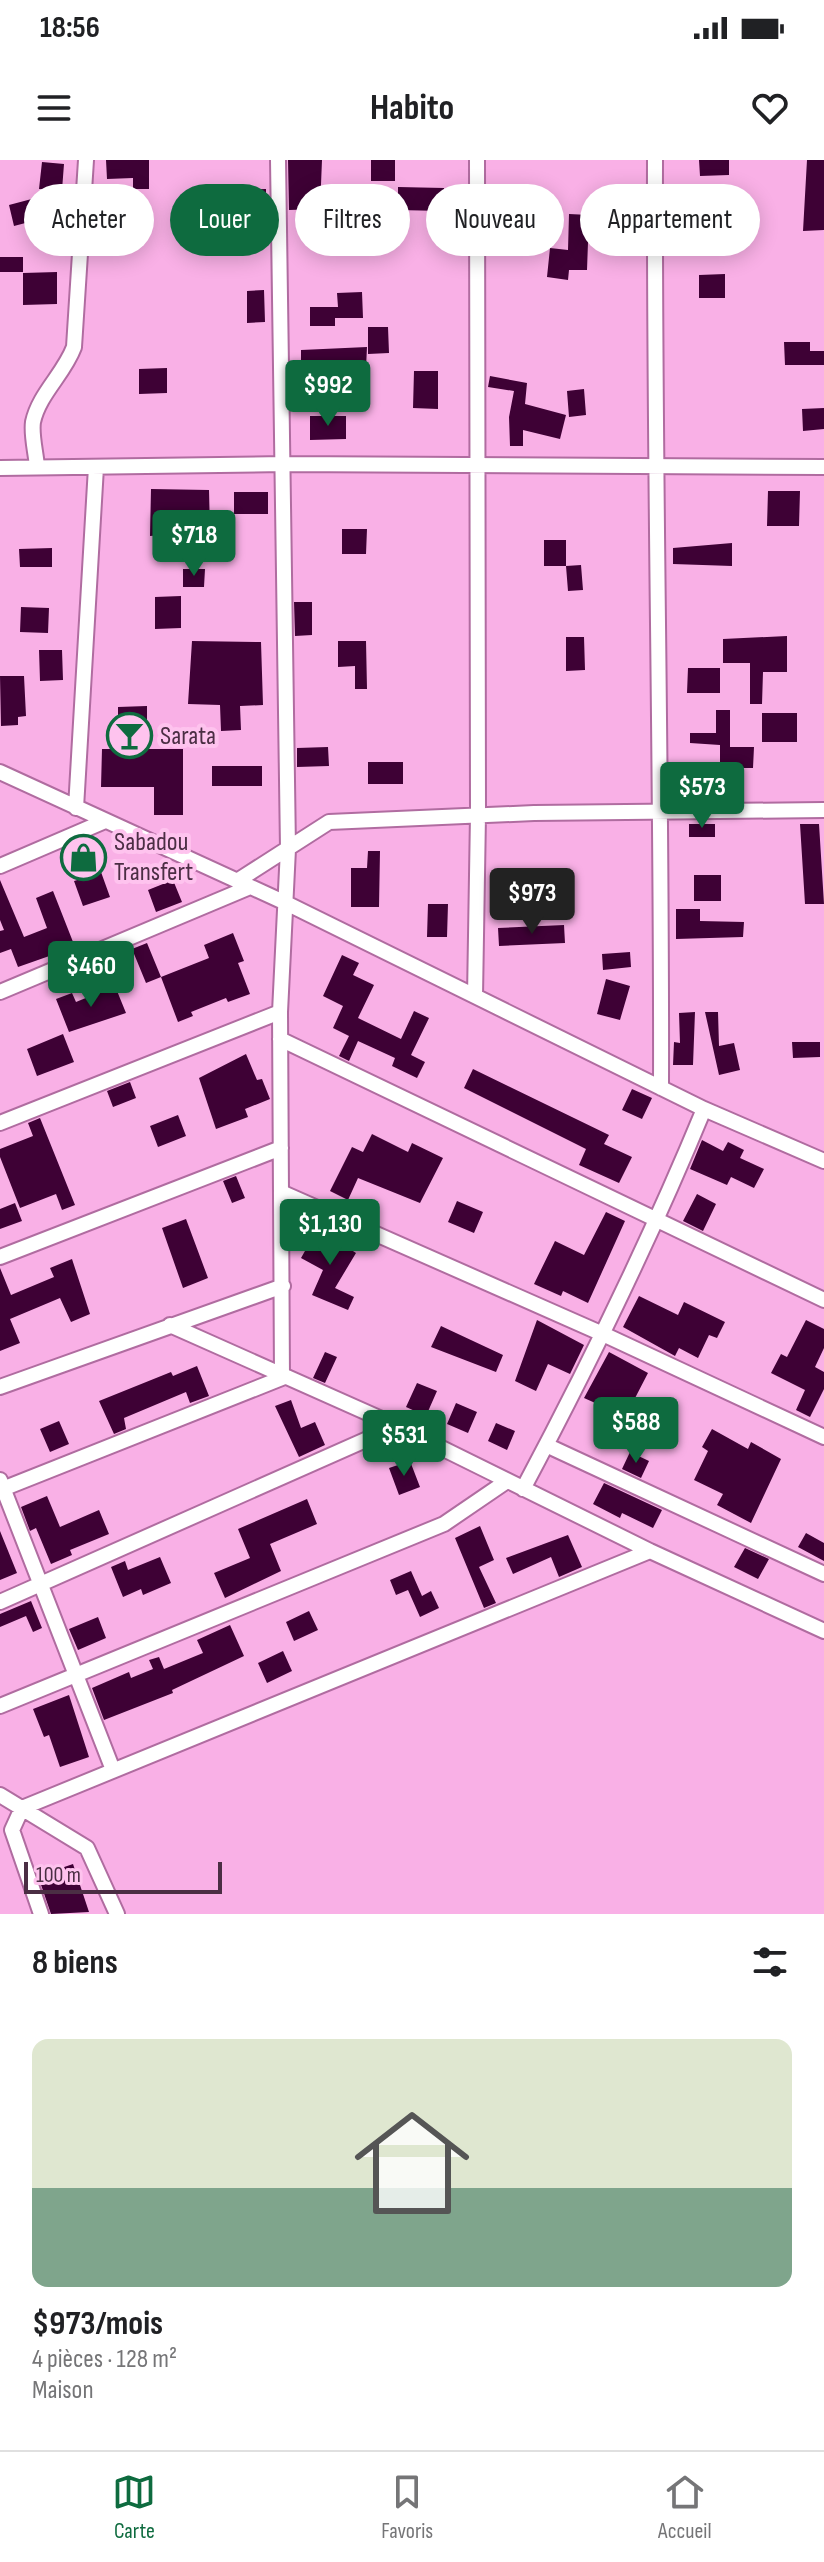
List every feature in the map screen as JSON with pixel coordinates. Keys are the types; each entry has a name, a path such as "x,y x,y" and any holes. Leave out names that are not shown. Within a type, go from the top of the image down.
{"street":[{"path":"37,467 33,423 40,402 67,366 74,347 86,160"},
{"path":"278,160 288,849 288,904 280,1012 282,1378"},
{"path":"475,996 478,815 477,160"},
{"path":"655,160 654,467 662,811 661,1088"},
{"path":"0,468 284,464 824,467"},
{"path":"76,808 96,467"},
{"path":"0,772 288,904 704,1109 824,1161"},
{"path":"0,992 244,884 329,822 478,815 824,810"},
{"path":"0,866 105,821"},
{"path":"0,1123 280,1012"},
{"path":"280,1039 657,1223 824,1300"},
{"path":"523,1489 605,1335 657,1223 704,1109"},
{"path":"0,1257 281,1148"},
{"path":"283,1193 605,1335 824,1437"},
{"path":"0,1387 283,1286"},
{"path":"170,1325 282,1378 397,1426 650,1551 824,1631"},
{"path":"113,1770 1,1486 282,1378"},
{"path":"0,1602 397,1426"},
{"path":"546,1445 824,1574"},
{"path":"0,1706 444,1524 507,1481"},
{"path":"41,1914 12,1830 22,1808 650,1551"},
{"path":"0,1795 87,1848 117,1914"}],"building":[{"path":"106,160 149,160 149,184 133,184 133,178 107,179"},
{"path":"288,160 322,160 321,184 295,184 295,210 289,210"},
{"path":"371,160 395,160 395,181 371,181"},
{"path":"699,160 729,160 729,175 700,176"},
{"path":"807,160 824,160 824,230 803,231"},
{"path":"42,162 64,164 62,184 40,184"},
{"path":"410,187 426,188 426,211 410,210"},
{"path":"24,201 24,223 14,226 9,205"},
{"path":"569,214 580,215 580,256 588,256 587,270 569,270 568,280 547,277 549,256 564,256 564,250 568,250"},
{"path":"0,257 23,257 23,272 0,272"},
{"path":"57,272 57,304 23,305 23,273"},
{"path":"725,274 725,298 699,298 699,275"},
{"path":"264,290 265,322 247,323 247,291"},
{"path":"362,292 363,318 335,318 335,326 310,326 310,307 338,307 337,293"},
{"path":"368,327 388,327 389,353 368,354"},
{"path":"784,342 810,342 810,351 824,351 824,365 785,365"},
{"path":"367,347 366,368 301,369 301,350"},
{"path":"167,368 167,393 139,394 139,369"},
{"path":"414,371 438,371 438,409 413,408"},
{"path":"490,376 527,383 525,404 566,415 560,439 523,430 523,446 510,446 509,417 514,391 488,387"},
{"path":"584,389 586,415 569,417 567,391"},
{"path":"824,408 824,429 803,431 802,409"},
{"path":"310,416 346,416 346,439 310,440"},
{"path":"151,489 209,490 210,531 150,536"},
{"path":"768,491 800,491 799,526 767,526"},
{"path":"234,492 268,492 268,514 234,514"},
{"path":"342,529 367,529 366,554 342,554"},
{"path":"544,540 566,540 566,566 544,566"},
{"path":"732,543 732,566 673,564 673,548"},
{"path":"52,548 52,567 20,567 19,549"},
{"path":"581,565 583,590 568,591 566,566"},
{"path":"183,569 205,569 204,587 183,587"},
{"path":"181,596 181,628 155,629 155,597"},
{"path":"294,602 312,602 312,635 295,636"},
{"path":"21,607 49,608 48,633 20,632"},
{"path":"787,636 787,672 763,672 762,704 750,704 750,663 723,663 723,639"},
{"path":"566,637 584,637 585,670 566,671"},
{"path":"192,641 261,642 263,705 240,706 241,730 221,731 220,705 188,704"},
{"path":"338,641 366,641 367,689 355,689 355,666 338,667"},
{"path":"39,650 62,650 63,680 40,681"},
{"path":"688,668 720,668 720,693 687,693"},
{"path":"0,676 24,676 26,716 18,717 18,725 1,726"},
{"path":"147,706 147,749 183,749 183,815 154,815 154,787 101,787 102,749 118,749 118,707"},
{"path":"716,710 730,710 730,747 754,747 753,768 732,768 732,782 720,782 720,745 690,743 690,733 716,733"},
{"path":"762,713 797,713 797,742 762,742"},
{"path":"328,747 329,766 297,767 297,748"},
{"path":"368,762 403,762 403,784 368,784"},
{"path":"212,766 262,766 262,786 212,786"},
{"path":"689,824 715,824 715,837 689,837"},
{"path":"800,824 819,824 824,904 805,904"},
{"path":"86,850 98,873 101,872 110,897 83,906 74,881 84,878 73,857"},
{"path":"368,851 380,851 379,907 351,907 351,868 367,868"},
{"path":"694,875 721,875 721,901 694,901"},
{"path":"0,880 24,937 47,928 36,898 53,891 75,947 18,967 11,949 0,953 0,931 4,930 0,920"},
{"path":"173,880 182,902 156,912 148,890"},
{"path":"491,883 514,883 514,903 491,903"},
{"path":"428,904 448,904 447,937 427,937"},
{"path":"676,909 700,909 700,921 744,922 743,937 676,939"},
{"path":"564,925 565,943 499,946 498,928"},
{"path":"233,933 244,961 238,963 250,994 228,1002 226,998 191,1012 193,1016 178,1022 161,977 209,958 204,945"},
{"path":"147,943 161,977 146,983 132,949"},
{"path":"630,952 631,967 603,970 602,954"},
{"path":"342,955 359,963 353,975 374,985 358,1018 401,1039 414,1011 429,1018 411,1055 425,1062 417,1078 392,1066 395,1058 358,1041 349,1061 339,1056 349,1036 333,1028 343,1006 323,996"},
{"path":"606,979 630,986 620,1020 597,1014"},
{"path":"115,986 126,1013 69,1032 56,999 72,993 76,1002"},
{"path":"695,1012 693,1065 673,1065 674,1042 680,1043 679,1013"},
{"path":"705,1012 718,1012 719,1046 734,1043 740,1070 719,1075"},
{"path":"63,1034 74,1062 37,1076 27,1049"},
{"path":"792,1042 820,1042 820,1057 793,1058"},
{"path":"246,1054 257,1080 262,1079 270,1099 245,1109 248,1117 216,1129 199,1078"},
{"path":"473,1069 609,1135 604,1144 632,1157 619,1183 579,1165 586,1149 464,1088"},
{"path":"130,1082 136,1098 113,1107 107,1091"},
{"path":"632,1089 652,1098 642,1119 622,1110"},
{"path":"178,1115 186,1136 158,1147 150,1126"},
{"path":"40,1118 75,1205 62,1210 56,1194 20,1208 0,1157 0,1149 33,1136 28,1123"},
{"path":"372,1134 408,1152 412,1143 443,1158 420,1203 358,1178 348,1200 330,1191 352,1147 363,1152"},
{"path":"702,1140 723,1151 728,1142 744,1150 740,1158 764,1169 754,1188 731,1177 727,1185 690,1169"},
{"path":"236,1176 245,1198 232,1203 223,1181"},
{"path":"697,1194 716,1204 703,1231 683,1221"},
{"path":"457,1201 483,1212 474,1233 448,1222"},
{"path":"15,1203 22,1221 0,1229 0,1209"},
{"path":"606,1212 625,1221 588,1303 563,1291 561,1296 534,1284 555,1241 584,1255"},
{"path":"186,1219 208,1278 183,1288 162,1228"},
{"path":"318,1228 356,1253 335,1288 354,1297 348,1310 312,1295 323,1270 301,1258"},
{"path":"72,1259 90,1314 71,1322 60,1298 10,1319 20,1343 0,1351 0,1268 11,1295 54,1277 50,1268"},
{"path":"639,1296 678,1315 684,1302 725,1322 717,1338 709,1335 698,1358 679,1348 675,1356 623,1327"},
{"path":"537,1320 584,1345 570,1374 548,1364 536,1391 515,1381"},
{"path":"806,1320 824,1329 824,1348 815,1367 824,1372 824,1389 810,1417 796,1410 805,1390 771,1373 781,1354 787,1357"},
{"path":"441,1326 503,1355 496,1372 431,1347"},
{"path":"325,1352 337,1357 325,1383 313,1378"},
{"path":"609,1352 648,1373 633,1402 627,1399 620,1414 584,1398"},
{"path":"197,1366 209,1396 190,1403 186,1392 124,1418 126,1429 114,1434 99,1401 171,1372 173,1376"},
{"path":"417,1383 437,1391 426,1416 406,1407"},
{"path":"291,1400 301,1428 315,1422 325,1445 299,1457 275,1406"},
{"path":"456,1403 477,1412 468,1433 447,1424"},
{"path":"59,1421 69,1444 50,1452 40,1429"},
{"path":"496,1423 515,1431 507,1450 488,1441"},
{"path":"712,1429 748,1449 751,1442 781,1459 751,1523 717,1505 723,1494 694,1480 708,1451 702,1447"},
{"path":"630,1452 649,1461 641,1478 622,1469"},
{"path":"410,1461 420,1487 399,1495 389,1468"},
{"path":"604,1483 662,1510 653,1528 622,1513 620,1518 593,1504"},
{"path":"47,1496 60,1527 99,1510 109,1534 70,1550 72,1555 51,1564 36,1528 30,1531 21,1507"},
{"path":"307,1499 317,1524 270,1544 281,1571 225,1598 214,1573 250,1558 238,1529"},
{"path":"480,1526 494,1560 479,1567 496,1603 484,1608 455,1538"},
{"path":"0,1531 17,1573 0,1580"},
{"path":"806,1533 824,1543 824,1561 798,1547"},
{"path":"568,1535 582,1567 559,1577 551,1557 513,1574 506,1558"},
{"path":"745,1548 769,1559 758,1579 734,1567"},
{"path":"160,1557 171,1583 143,1595 141,1589 123,1597 111,1567 125,1561 128,1570"},
{"path":"411,1571 422,1596 431,1591 439,1608 420,1617 408,1590 396,1595 390,1580"},
{"path":"31,1601 42,1628 33,1632 26,1616 0,1627 0,1614"},
{"path":"309,1611 318,1630 294,1641 286,1622"},
{"path":"98,1617 106,1638 78,1650 69,1629"},
{"path":"230,1625 244,1656 172,1690 173,1693 104,1720 92,1688 129,1672 131,1678 153,1669 149,1660 159,1657 164,1669 203,1653 197,1640"},
{"path":"283,1651 292,1671 267,1683 258,1663"},
{"path":"69,1695 89,1757 60,1767 49,1735 44,1737 33,1709"},
{"path":"73,1864 89,1912 51,1914 38,1876"}],"place":[{"name":"Sarata","path":"129,736"},
{"name":"Sabadou Transfert","path":"83,857"}]}
